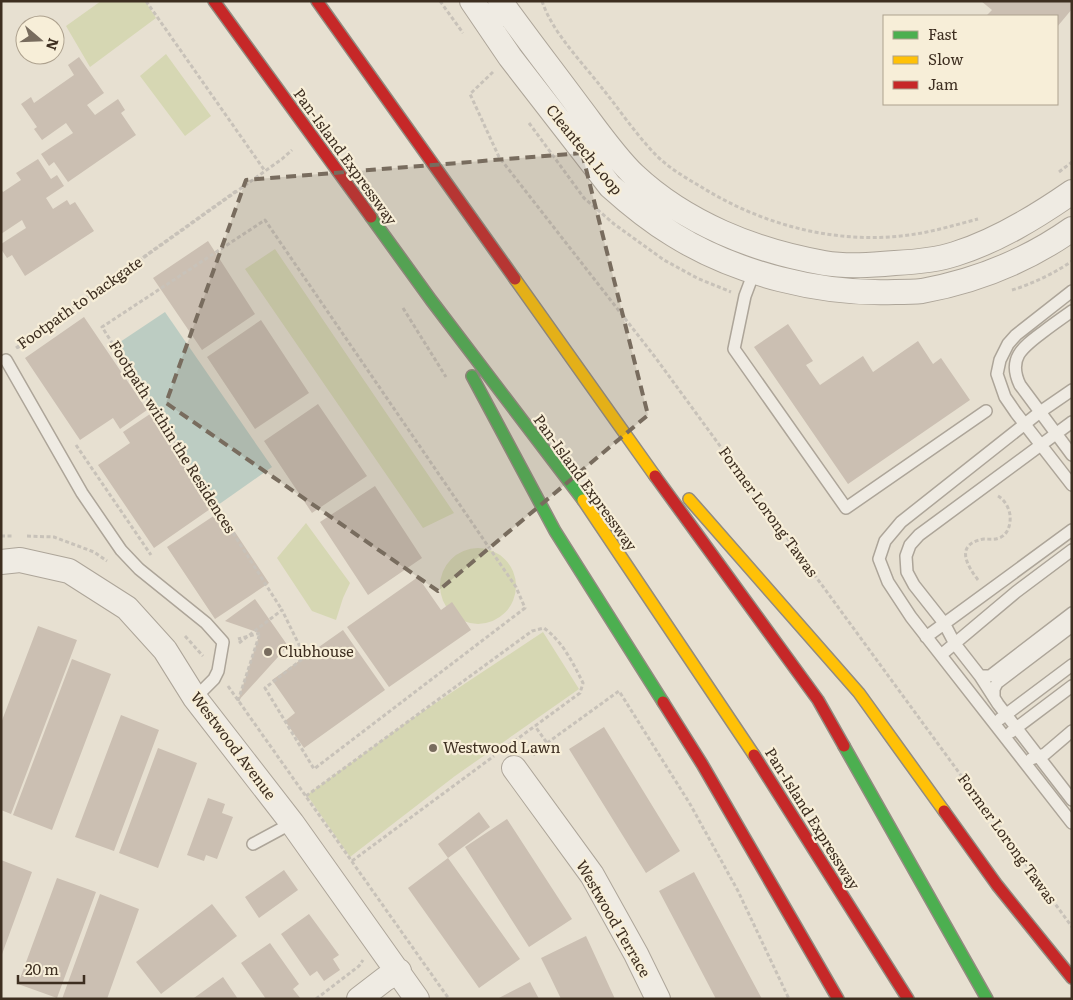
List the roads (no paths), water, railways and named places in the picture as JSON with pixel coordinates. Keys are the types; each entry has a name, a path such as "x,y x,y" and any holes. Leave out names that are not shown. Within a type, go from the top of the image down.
{"highway":[{"name":"Pan-Island Expressway","path":"214,1 431,300 585,504 738,730 908,999"},
{"path":"317,1 651,468 696,534 818,700 987,999"},
{"path":"431,300 555,531 702,764 838,999"},
{"path":"651,468 677,485 714,525 859,693 997,885 1070,977"}],"street":[{"name":"Cleantech Loop","path":"472,1 510,57 610,186 630,204 674,236 710,254 754,272 820,288 866,294 920,291 966,281 1010,264 1055,241 1072,229"},
{"name":"Cleantech Loop","path":"500,1 597,130 634,174 693,218 722,233 776,253 825,263 867,266 914,262 954,255 996,237 1039,215 1072,192"},
{"name":"Westwood Avenue","path":"1,562 20,560 69,571 128,608 165,650 195,698 292,823 399,971 417,999"},
{"name":"Westwood Terrace","path":"510,758 592,875 636,954 658,999"},
{"path":"359,999 399,971"}],"lane":[{"path":"754,272 745,296 734,349 846,508 986,411"},
{"path":"1072,291 1016,335 1008,344 1000,360 997,374 1005,397 1072,485"},
{"path":"1072,311 1023,348 1016,360 1016,377 1072,455"},
{"path":"6,360 82,493 121,550 139,569 206,623 223,642 218,672 214,679 195,698"},
{"path":"1072,390 1024,424 901,522 885,540 879,559 885,576 902,604 926,637 1072,823"},
{"path":"1072,422 919,535 910,545 906,556 907,572 914,585 944,623 955,644 980,676 1006,715 1072,800"},
{"path":"926,637 1068,535 1071,553 1016,592 941,655"},
{"path":"980,676 990,676 1072,613"},
{"path":"994,698 994,689 997,683 1072,626"},
{"path":"994,723 1072,665"},
{"path":"1005,737 1072,686"},
{"path":"1024,760 1052,749 1072,731"},
{"path":"1060,785 1072,788"},
{"path":"253,844 292,823"}],"place":[{"name":"Clubhouse","path":"268,652"},
{"name":"Westwood Lawn","path":"433,748"}]}
